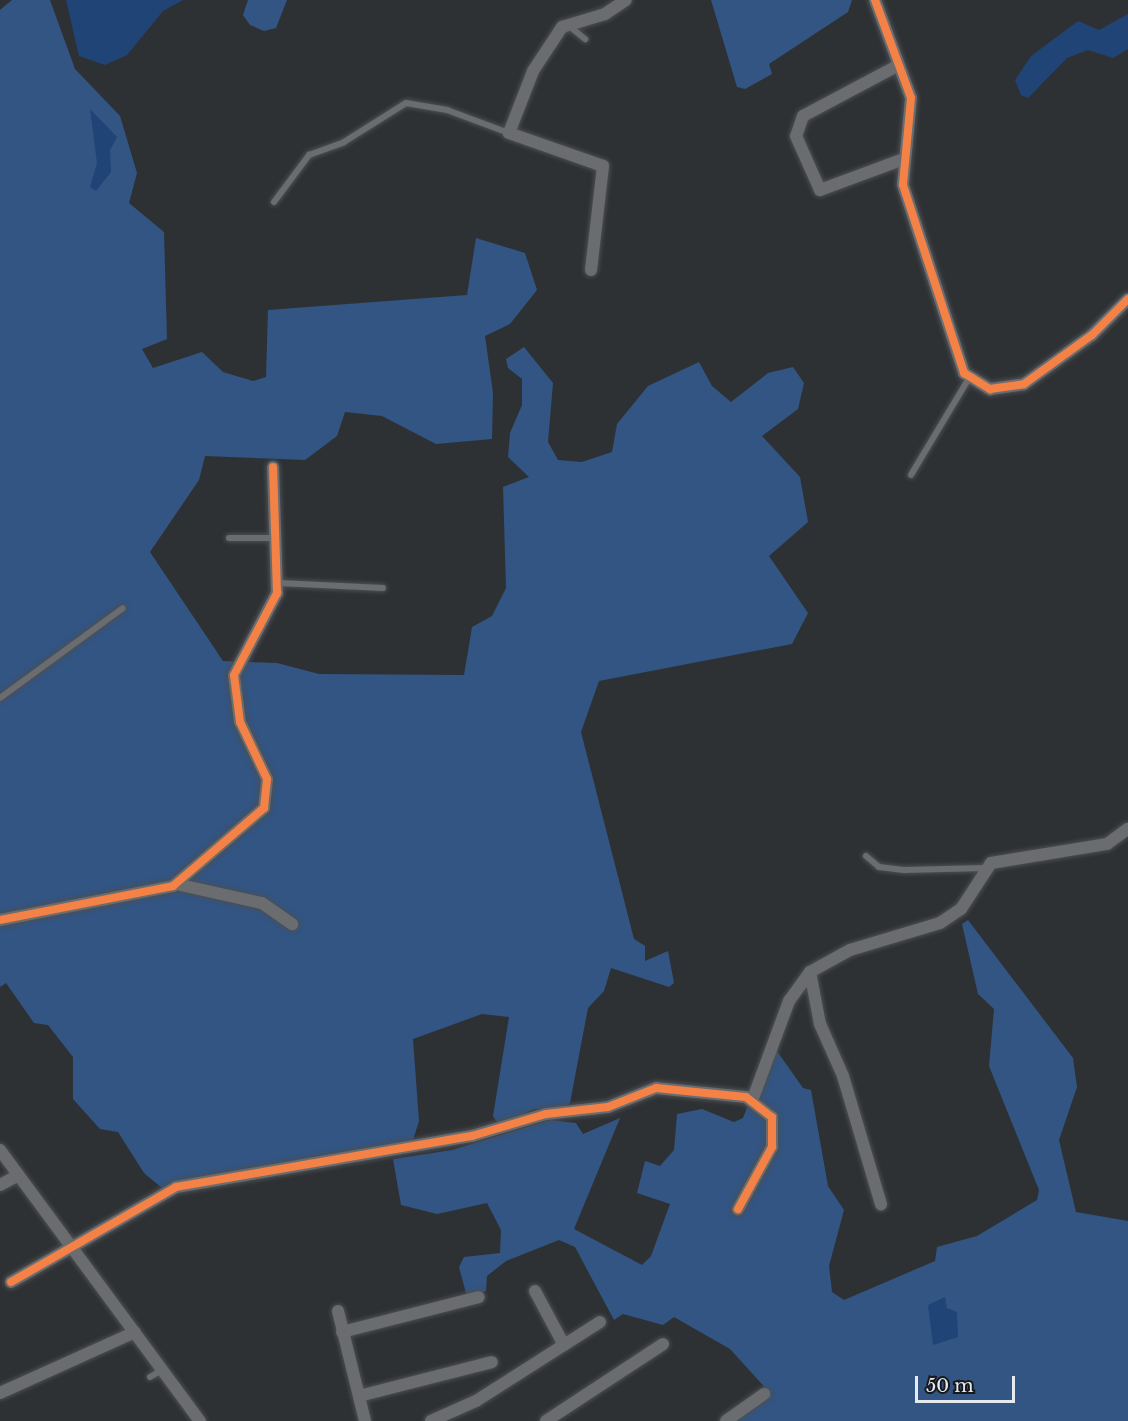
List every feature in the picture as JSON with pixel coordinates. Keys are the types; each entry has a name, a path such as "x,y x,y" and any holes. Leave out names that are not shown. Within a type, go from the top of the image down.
{"street":[{"path":"591,270 603,166 509,133 533,70 566,24 605,14 626,0"},
{"path":"875,0 912,114 904,159 903,185 951,341 969,378 990,389 1024,384 1092,335 1128,299"},
{"path":"897,66 803,116 796,136 820,190 904,159"},
{"path":"177,884 264,808 267,779 240,722 234,675 279,583 273,467"},
{"path":"752,1101 789,1001 810,972 850,950 940,923 961,909 985,868 1107,844 1128,829"},
{"path":"0,920 177,884 262,903 292,924"},
{"path":"810,972 820,1024 870,1153 881,1204"},
{"path":"11,1282 176,1187 462,1138 546,1114 608,1107 656,1088 752,1101 772,1118 772,1147 738,1209"},
{"path":"0,1150 200,1421"},
{"path":"0,1185 19,1175"},
{"path":"535,1291 564,1346"},
{"path":"342,1332 480,1297"},
{"path":"338,1311 365,1421"},
{"path":"431,1421 476,1401 600,1322"},
{"path":"0,1393 135,1332"},
{"path":"546,1421 663,1344"},
{"path":"359,1396 492,1362"},
{"path":"726,1421 764,1394"}],"lane":[{"path":"566,24 585,39"},
{"path":"274,202 309,155 344,142 406,103 447,110 509,133"},
{"path":"910,475 969,378"},
{"path":"229,538 277,538"},
{"path":"279,583 383,588"},
{"path":"0,698 123,608"},
{"path":"866,856 879,867 904,870 985,868"},
{"path":"150,1377 162,1369"}],"shaded area":[{"path":"12,0 50,0 75,69 120,116 137,173 129,203 164,232 167,339 142,349 153,368 202,352 223,372 253,381 266,377 268,310 467,295 476,238 525,253 537,290 510,324 485,336 493,393 492,439 436,444 382,416 345,412 337,436 305,460 205,456 199,480 150,552 223,661 277,663 319,674 464,675 472,627 492,616 506,588 503,487 529,477 508,457 510,433 522,405 522,379 508,368 506,359 524,347 553,383 548,442 558,460 582,462 612,452 617,424 648,386 699,362 712,386 731,402 768,373 793,367 804,383 798,409 762,436 800,477 808,522 769,556 808,613 792,644 599,681 581,732 634,939 645,946 645,961 668,951 674,983 669,987 611,968 604,991 588,1008 570,1103 563,1108 534,1109 499,1125 493,1116 509,1017 482,1014 413,1039 419,1121 413,1140 163,1189 144,1173 118,1132 100,1129 73,1099 73,1057 48,1025 34,1023 6,983 0,987 0,10"},
{"path":"66,0 183,0 163,11 127,55 105,65 79,56"},
{"path":"248,0 287,0 276,28 264,31 250,25 243,15"},
{"path":"711,0 852,0 848,12 769,64 772,74 745,89 737,87"},
{"path":"1128,14 1128,49 1113,58 1088,50 1067,58 1028,98 1021,95 1015,80 1031,56 1078,21 1099,30"},
{"path":"90,109 117,137 110,150 111,172 96,191 90,187 97,163"},
{"path":"968,920 1073,1058 1077,1087 1059,1140 1076,1212 1128,1221 1128,1421 734,1421 768,1391 730,1349 674,1317 663,1325 623,1314 614,1320 575,1247 559,1240 506,1261 487,1276 486,1291 467,1297 459,1267 464,1257 500,1253 501,1230 487,1203 437,1214 401,1205 393,1159 452,1150 550,1120 576,1123 583,1134 620,1118 574,1229 642,1265 651,1256 670,1204 637,1193 645,1161 660,1166 674,1150 677,1114 702,1109 734,1122 743,1118 772,1044 803,1088 811,1090 828,1186 844,1210 829,1266 832,1292 844,1300 935,1261 937,1247 977,1236 1037,1200 1039,1190 989,1066 994,1009 978,994 962,924"},
{"path":"945,1297 947,1308 957,1312 958,1337 933,1345 928,1305"}],"cycle path":[{"path":"875,0 911,98 903,185 964,373 990,389 1024,384 1092,335 1128,299"},
{"path":"0,920 173,886 264,808 267,779 240,722 234,675 277,593 273,467"},
{"path":"11,1282 176,1187 472,1136 546,1114 608,1107 656,1088 746,1097 772,1117 772,1147 738,1209"}]}
